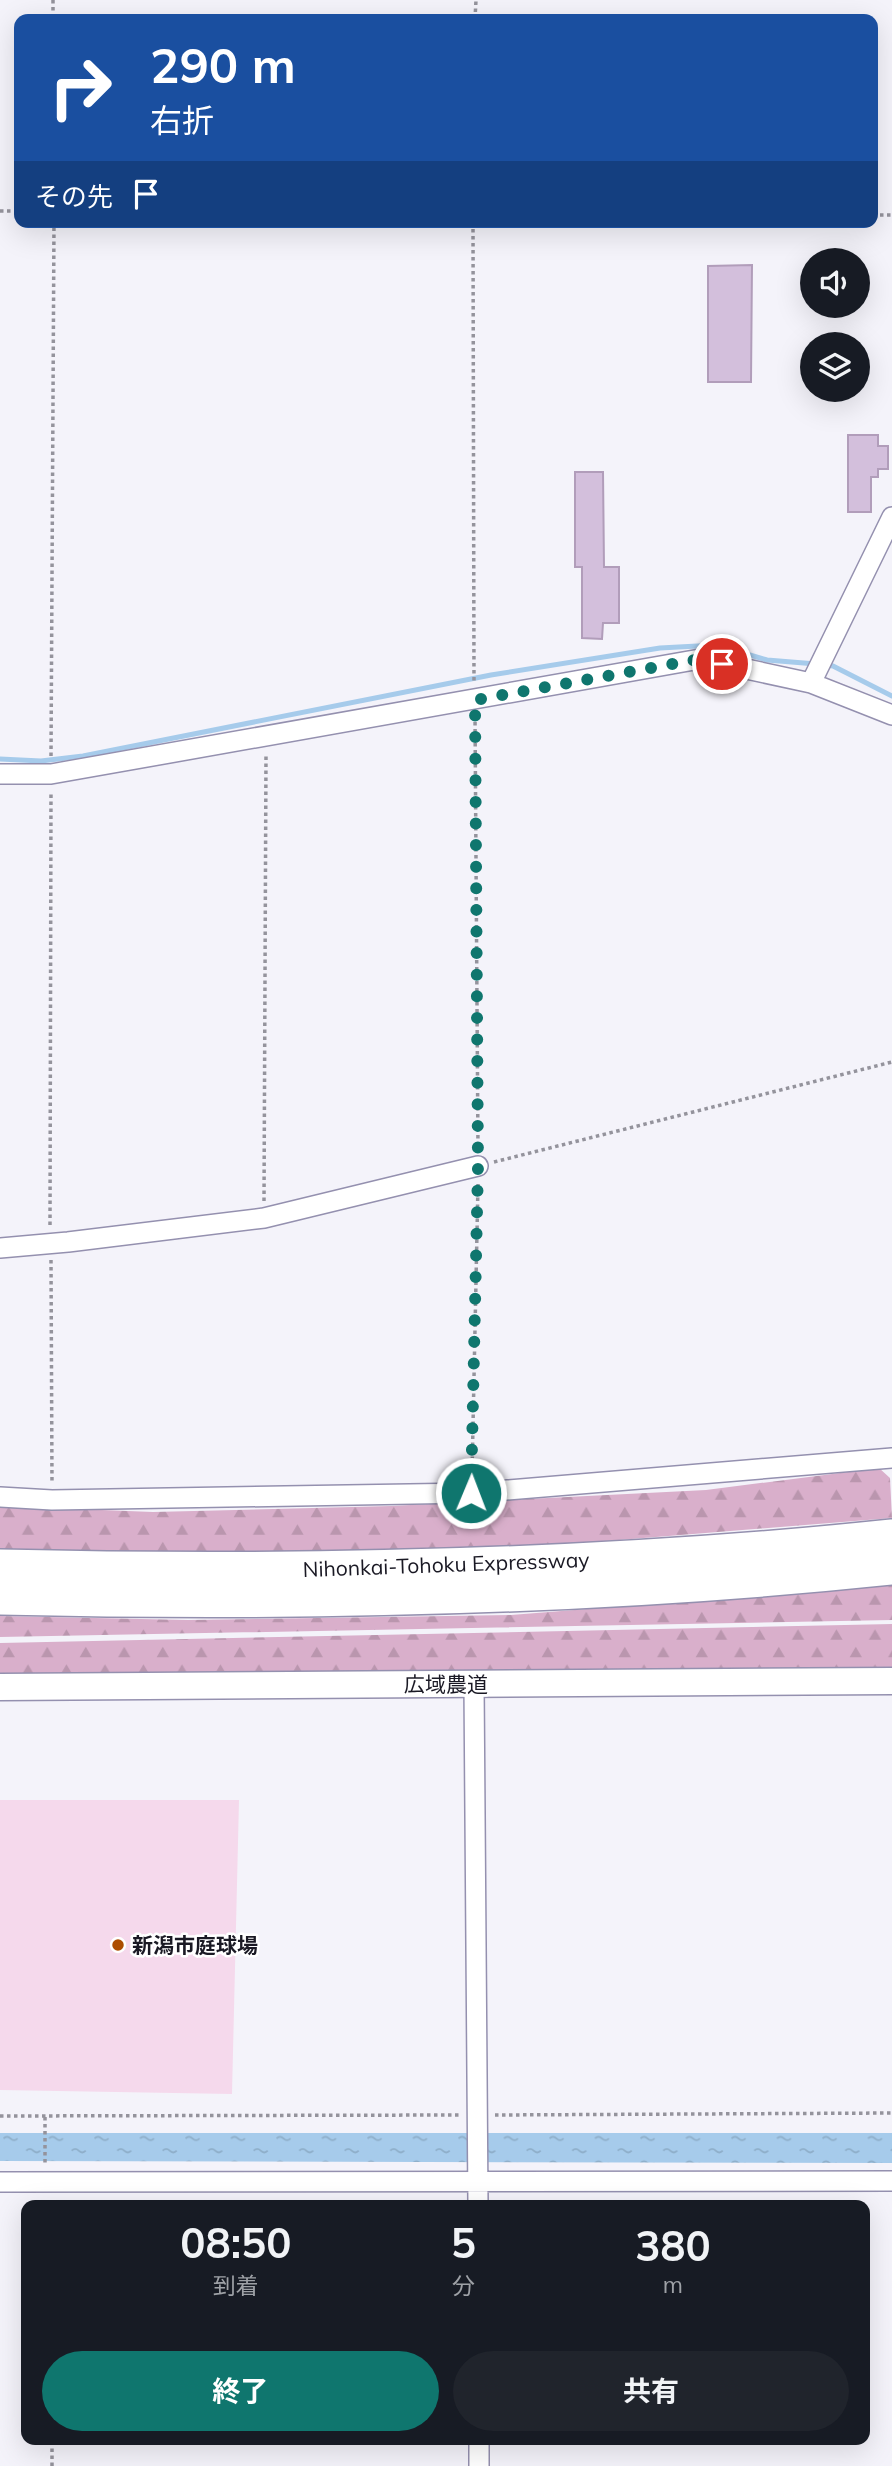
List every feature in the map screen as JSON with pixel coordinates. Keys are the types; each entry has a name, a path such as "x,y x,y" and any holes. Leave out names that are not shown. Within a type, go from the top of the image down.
{"highway":[{"name":"Nihonkai-Tohoku Expressway","path":"0,1566 277,1569 536,1563 892,1536"},
{"name":"Nihonkai-Tohoku Expressway","path":"0,1598 313,1601 434,1598 597,1591 892,1568"}],"street":[{"path":"811,683 892,517"},
{"path":"0,774 51,774 700,659 811,683 892,715"},
{"path":"0,1248 264,1218 478,1166"},
{"path":"0,1497 52,1500 471,1493 892,1458"},
{"name":"広域農道","path":"0,1687 892,1681"},
{"path":"474,1684 478,2200"},
{"path":"0,2182 478,2178 892,2181"},
{"path":"479,2445 479,2466"}],"path":[{"path":"52,1500 51,774 54,228"},
{"path":"471,1493 478,1166 473,228"},
{"path":"264,1218 266,738"},
{"path":"478,1166 892,1062"},
{"path":"0,2116 477,2118 892,2113"},
{"path":"45,2117 46,2174"},
{"path":"52,2445 52,2466"}],"green space":[{"path":"879,1468 890,1478 892,1518 457,1553 0,1554 0,1506 153,1512 391,1506 706,1490"},
{"path":"892,1585 892,1620 0,1637 0,1616 188,1620 511,1615"},
{"path":"892,1624 892,1668 0,1675 0,1643"}],"shaded area":[{"name":"新潟市庭球場","path":"0,1800 239,1800 232,2094 0,2090"}],"water":[{"path":"0,2133 892,2133 892,2163 0,2161"}],"building":[{"path":"752,265 751,382 708,382 708,266"},
{"path":"848,435 878,435 878,446 888,446 888,469 878,469 878,477 871,477 871,512 848,512"},
{"path":"575,472 603,472 604,567 619,567 619,623 603,623 602,639 582,638 582,567 575,567"}],"waterway":[{"path":"0,759 41,761 83,756 491,675 660,648 716,645 767,660 816,664"},
{"path":"825,665 833,666 892,696"}],"place":[{"name":"新潟市庭球場","path":"118,1945"}],"route":[{"path":"471,1493 478,1166 475,700 700,659 722,664"}]}
